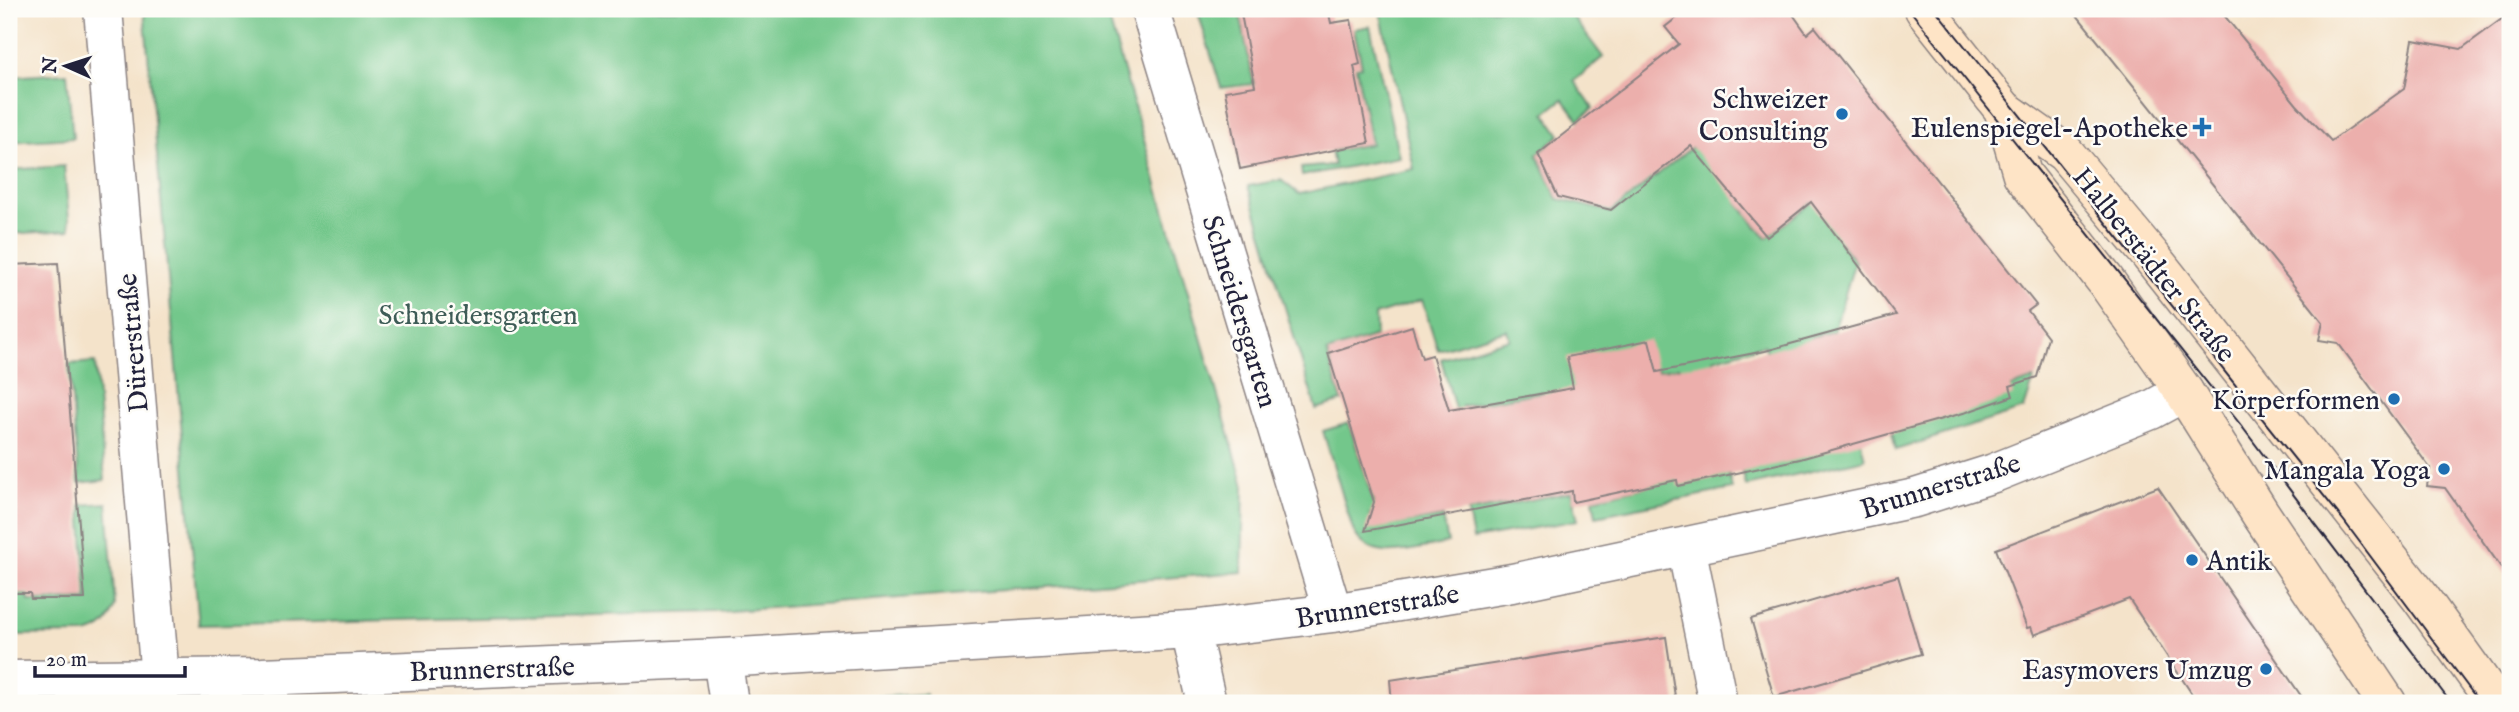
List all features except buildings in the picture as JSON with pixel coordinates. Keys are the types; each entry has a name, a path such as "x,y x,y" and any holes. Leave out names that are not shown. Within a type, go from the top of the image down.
{"main road":[{"name":"Halberstädter Straße","path":"1924,9 2003,109 2065,153 2150,255 2420,597 2496,703"},
{"name":"Halberstädter Straße","path":"2003,109 2022,174 2105,280 2184,393 2289,559 2387,703"}],"street":[{"name":"Dürerstraße","path":"103,9 160,678"},
{"name":"Schneidersgarten","path":"1150,9 1333,613"},
{"name":"Brunnerstraße","path":"9,680 160,678 263,690 722,658 1190,630 1333,613 1513,583 1837,516 1951,487 2151,410 2184,393"},
{"path":"1686,546 1718,703"},
{"path":"1190,630 1207,703"},
{"path":"722,658 729,703"}],"green space":[{"name":"Schneidersgarten","path":"144,9 1106,9 1244,486 1242,572 717,612 199,625"},
{"path":"1197,9 1239,9 1254,84 1221,88"},
{"path":"1375,9 1567,9 1603,57 1574,81 1593,108 1579,120 1563,99 1545,113 1560,135 1537,154 1558,199 1611,212 1732,115 1774,172 1737,202 1766,238 1816,199 1847,239 1841,244 1855,261 1834,331 1811,337 1813,344 1767,357 1764,345 1713,359 1715,367 1680,375 1679,367 1657,369 1544,402 1542,392 1462,406 1464,415 1457,416 1441,359 1510,339 1507,330 1438,350 1422,300 1375,315 1376,336 1327,352 1342,401 1316,409 1248,186 1281,180 1299,194 1414,169 1380,11"},
{"path":"1370,26 1399,157 1302,176 1301,168 1334,165 1331,151 1371,144 1356,67 1362,66 1354,29"},
{"path":"67,73 73,138 9,142 9,77"},
{"path":"64,166 70,230 9,234 9,170"},
{"path":"95,362 105,480 79,483 69,364"},
{"path":"2034,379 2024,409 1896,450 1890,425 1945,411"},
{"path":"1349,423 1376,510 1369,515 1375,527 1443,517 1448,543 1408,551 1382,552 1361,541 1353,530 1323,431"},
{"path":"1859,434 1865,459 1746,486 1741,463"},
{"path":"1727,466 1732,489 1596,516 1593,499"},
{"path":"1571,492 1578,520 1473,539 1468,512"},
{"path":"107,503 115,605 109,620 102,627 86,634 9,635 9,595 28,595 29,601 87,600 81,505"},
{"path":"926,694 927,703 781,703 790,702"}],"tram line":[{"path":"1909,9 2240,424 2451,703"},
{"path":"1935,9 2344,521 2480,703"}],"place":[{"name":"Schweizer Consulting","path":"1842,114"},
{"name":"Eulenspiegel-Apotheke","path":"2202,127"},
{"name":"Körperformen","path":"2394,399"},
{"name":"Mangala Yoga","path":"2444,469"},
{"name":"Antik","path":"2192,560"},
{"name":"Easymovers Umzug","path":"2266,669"}]}
